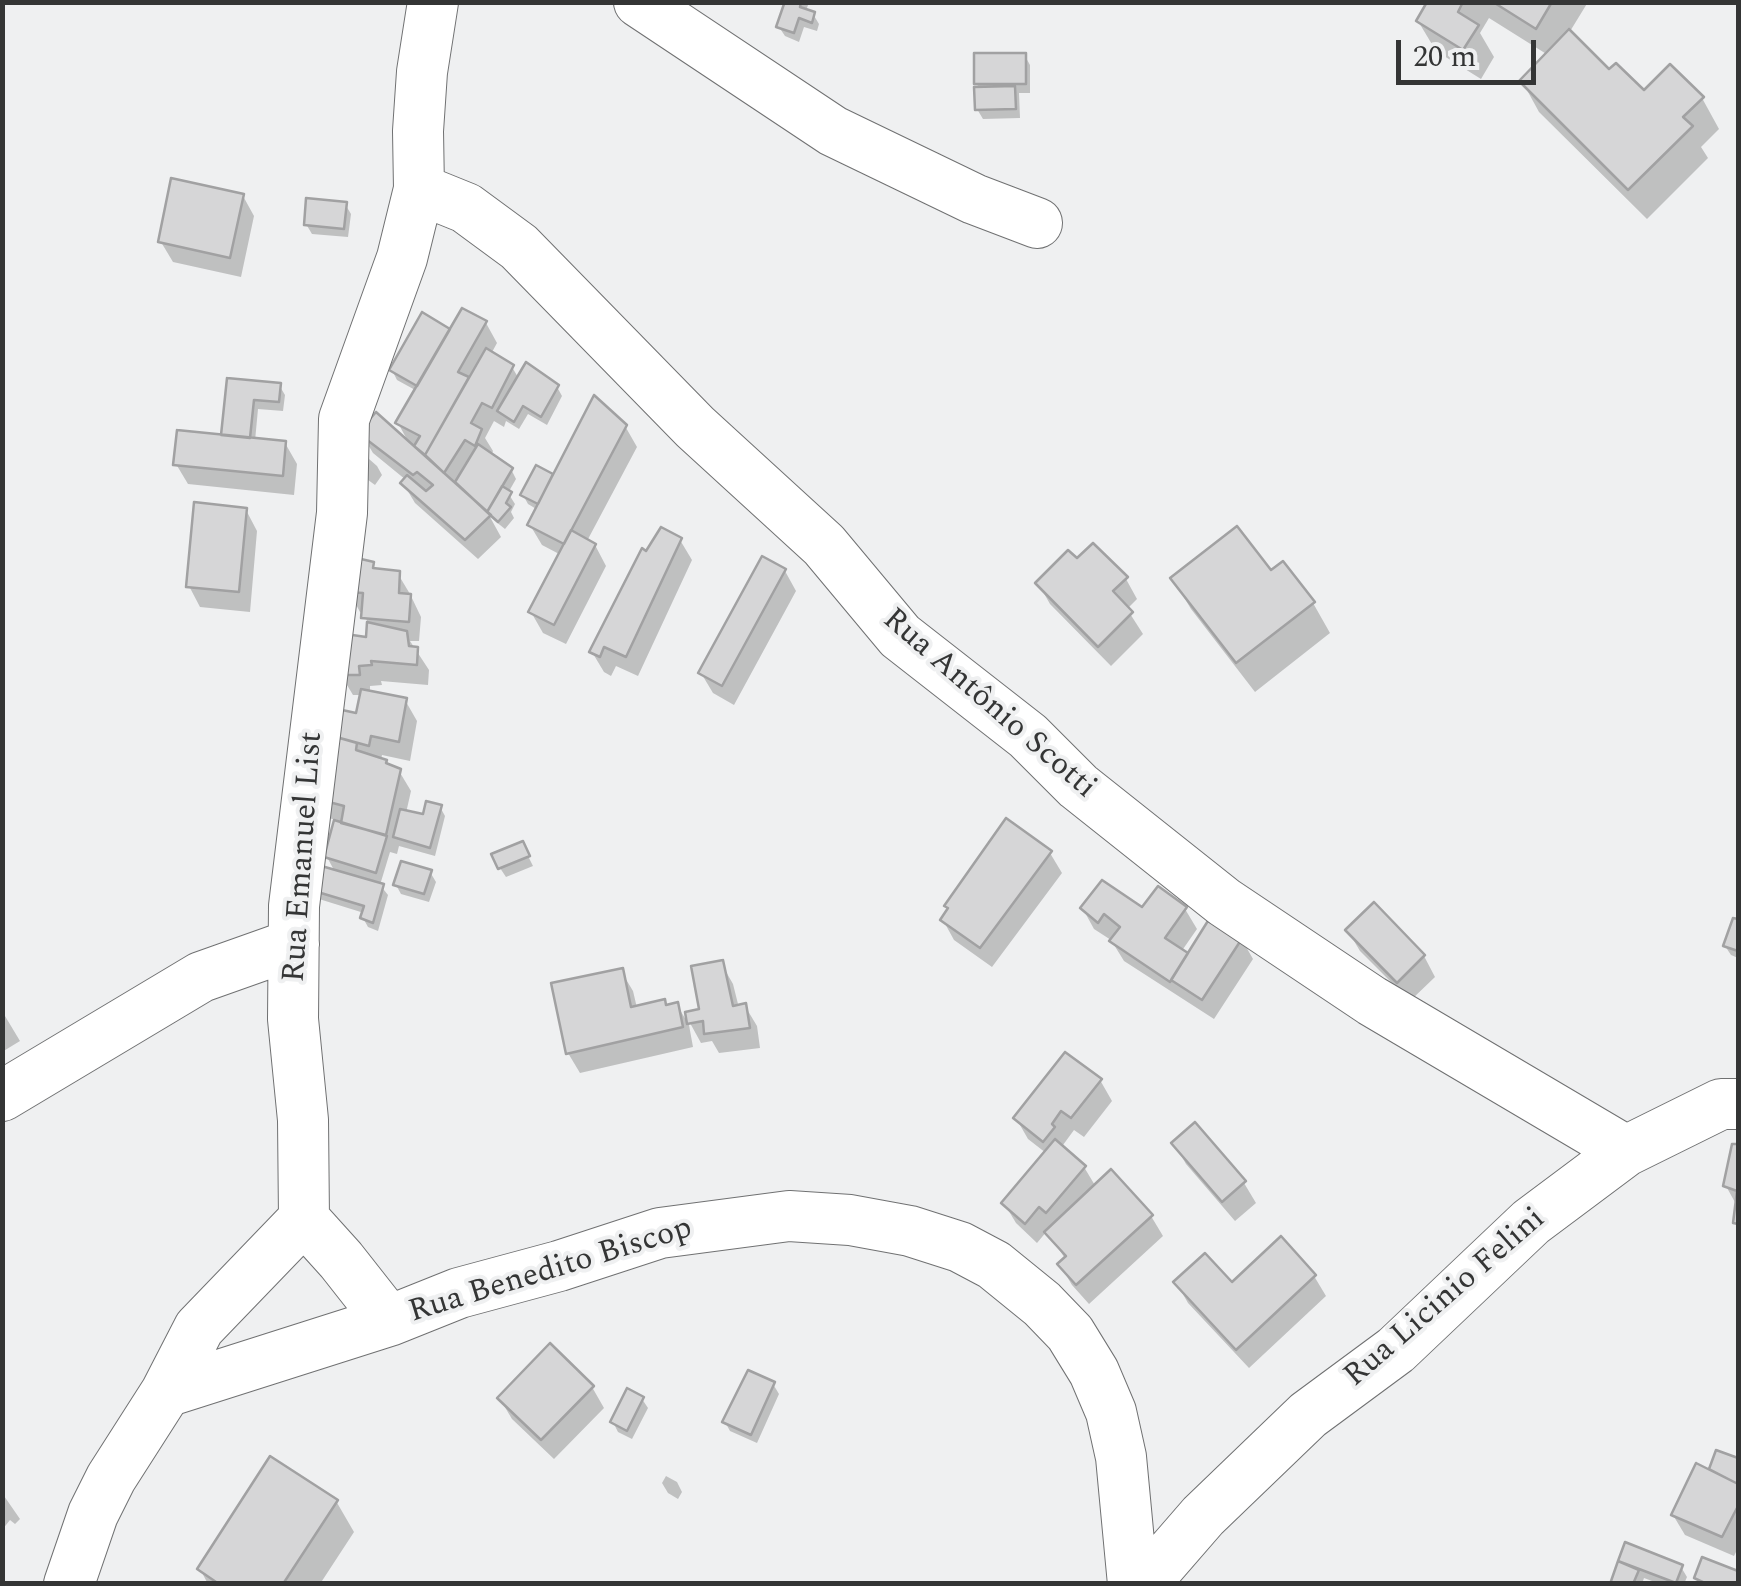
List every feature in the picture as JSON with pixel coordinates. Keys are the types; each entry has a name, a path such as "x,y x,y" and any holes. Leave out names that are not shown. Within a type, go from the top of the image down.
{"street":[{"path":"419,189 422,72 433,2"},
{"path":"639,2 832,130 974,200 1037,224"},
{"name":"Rua Emanuel List","path":"304,1219 303,1120 294,1019 294,906 342,513 344,419 402,258 419,189"},
{"name":"Rua Antônio Scotti","path":"419,189 466,208 519,247 695,427 824,544 900,636 1028,736 1078,786 1224,902 1372,1001 1626,1152"},
{"path":"2,1096 200,976 294,944"},
{"name":"Rua Licinio Felini","path":"1144,1584 1203,1516 1308,1415 1396,1350 1531,1222 1626,1152 1722,1104 1738,1104"},
{"name":"Rua Benedito Biscop","path":"166,1392 389,1321 459,1293 559,1266 660,1232 789,1216 850,1220 960,1247 994,1265 1070,1333 1094,1372 1110,1412 1121,1458 1133,1584"},
{"path":"69,1584 93,1514 111,1478 166,1392 199,1328 304,1219 389,1321"}],"building":[{"path":"781,2 801,2 800,7 815,12 812,23 799,18 794,33 776,27 784,4"},
{"path":"1427,2 1463,2 1458,12 1479,25 1463,50 1416,21"},
{"path":"1493,2 1552,2 1536,29"},
{"path":"1569,29 1609,69 1616,63 1644,90 1670,64 1704,97 1683,117 1693,126 1628,190 1519,81"},
{"path":"974,53 1026,53 1026,84 974,84"},
{"path":"1015,86 1016,109 975,110 974,87"},
{"path":"171,178 244,194 230,258 158,242"},
{"path":"306,198 347,202 344,229 304,225"},
{"path":"462,308 487,321 458,372 469,377 425,455 414,446 420,436 395,423"},
{"path":"422,312 450,329 417,386 389,370"},
{"path":"486,348 514,365 492,408 482,403 471,423 482,429 475,446 465,440 444,473 425,455"},
{"path":"526,362 559,385 541,417 523,406 514,422 497,411"},
{"path":"227,378 281,383 279,402 254,400 250,438 221,435"},
{"path":"594,395 627,425 564,544 527,525"},
{"path":"376,412 491,515 465,540 400,483 407,475 426,491 433,485 417,472 413,475 358,433"},
{"path":"177,430 286,441 283,476 173,465"},
{"path":"478,444 513,468 487,512 455,482"},
{"path":"536,465 553,474 538,504 520,495"},
{"path":"502,486 512,492 506,503 511,507 498,522 487,512"},
{"path":"194,502 247,508 239,592 186,587"},
{"path":"1237,526 1271,570 1283,561 1315,602 1236,663 1170,578"},
{"path":"661,527 682,538 626,657 604,647 600,657 589,652 642,548 646,551"},
{"path":"571,530 596,544 554,625 528,612"},
{"path":"1093,543 1128,577 1113,591 1133,612 1098,647 1035,583 1068,550 1077,558"},
{"path":"348,556 374,562 373,568 400,571 399,593 411,594 409,622 361,618 363,593 346,592"},
{"path":"762,556 786,569 722,686 698,673"},
{"path":"367,622 407,631 409,646 418,647 417,665 371,661 372,665 359,666 360,675 338,675 332,632 366,637"},
{"path":"361,689 407,698 399,742 371,736 369,746 329,735 333,708 356,713"},
{"path":"329,735 357,743 356,750 401,769 386,835 341,823 344,806 314,798"},
{"path":"426,801 442,805 430,848 393,837 400,809 423,814"},
{"path":"1006,818 1052,851 980,948 940,920 948,908 944,906"},
{"path":"334,820 387,836 376,873 324,857"},
{"path":"523,841 530,856 498,869 491,854"},
{"path":"401,861 432,870 424,894 393,885"},
{"path":"318,865 384,884 373,923 360,918 364,906 311,890"},
{"path":"1102,880 1142,907 1158,886 1187,907 1165,938 1188,953 1170,982 1109,941 1120,927 1104,914 1098,923 1080,908"},
{"path":"1374,902 1425,955 1397,983 1345,930"},
{"path":"1211,916 1243,937 1202,1000 1171,980"},
{"path":"1733,918 1738,919 1738,951 1723,946"},
{"path":"723,960 733,1006 746,1003 750,1028 704,1034 703,1021 687,1024 685,1012 699,1009 691,966"},
{"path":"623,968 631,1007 665,999 666,1005 678,1002 683,1027 566,1054 551,983"},
{"path":"1065,1052 1102,1079 1071,1118 1061,1111 1043,1142 1013,1118"},
{"path":"1195,1122 1246,1181 1222,1202 1171,1143"},
{"path":"1055,1139 1086,1166 1046,1213 1039,1207 1025,1224 1001,1203"},
{"path":"1732,1144 1738,1144 1738,1224 1733,1223 1737,1191 1723,1186"},
{"path":"1111,1169 1153,1215 1076,1285 1057,1264 1066,1256 1044,1232"},
{"path":"1281,1236 1316,1275 1236,1350 1173,1282 1205,1253 1232,1282"},
{"path":"550,1343 594,1386 541,1440 497,1398"},
{"path":"748,1370 775,1382 751,1435 722,1422"},
{"path":"627,1388 644,1397 627,1431 610,1422"},
{"path":"1716,1450 1738,1458 1738,1484 1709,1469"},
{"path":"270,1456 338,1500 283,1584 219,1584 197,1569"},
{"path":"1696,1463 1738,1484 1738,1506 1722,1537 1671,1515"},
{"path":"1625,1542 1683,1565 1676,1583 1618,1561"},
{"path":"1702,1557 1738,1571 1738,1584 1707,1584 1694,1578"},
{"path":"1618,1561 1639,1570 1633,1584 1610,1584"}]}
